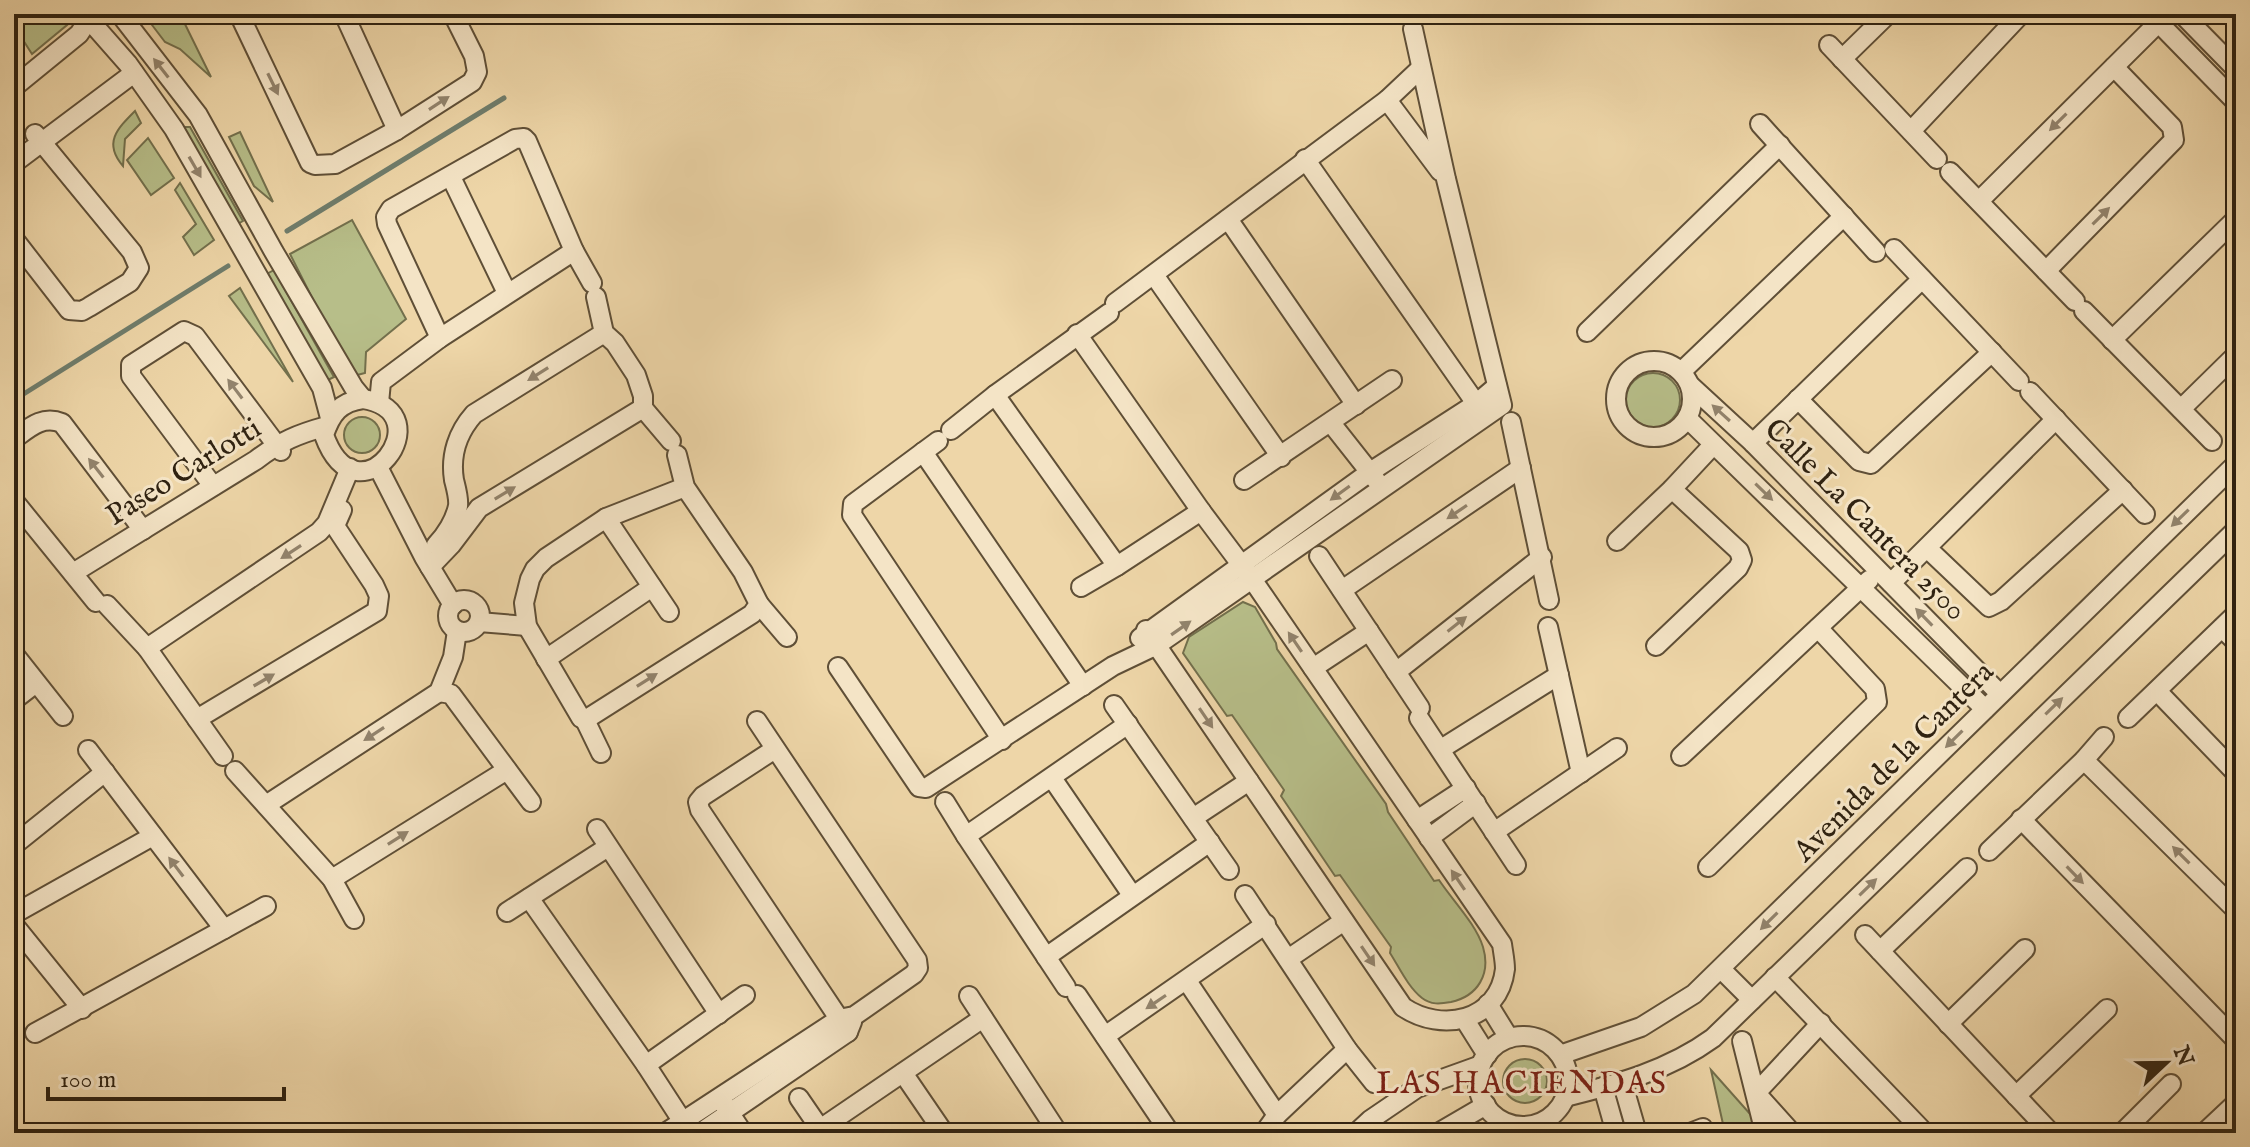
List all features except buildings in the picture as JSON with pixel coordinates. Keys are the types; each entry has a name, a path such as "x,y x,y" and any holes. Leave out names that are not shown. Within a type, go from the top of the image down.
{"street":[{"path":"120,14 198,115 354,388 391,413 397,428 397,443 390,457 363,469 331,525 147,648"},
{"path":"239,14 310,163 322,166 335,164 397,130 472,82 477,72 474,56 453,14"},
{"path":"344,14 397,130"},
{"path":"1888,14 1836,52 2212,441"},
{"path":"1911,131 2021,14"},
{"path":"2182,14 2236,69"},
{"path":"14,87 79,34 86,16 131,68 174,129 322,388 335,459 363,469 453,605 449,619 457,631 453,657 439,692 266,805"},
{"path":"1979,201 2114,67 2154,18 2236,102"},
{"path":"838,667 919,787 934,785 1247,572 1381,489 1437,439 1480,410 1497,386 1413,29"},
{"path":"2046,271 2174,140 2172,127 2114,67"},
{"path":"14,163 108,76 131,68"},
{"path":"1002,740 852,515 853,504 1305,159 1387,100 1421,68"},
{"path":"1387,100 1446,179"},
{"path":"174,129 198,115"},
{"path":"1760,124 1844,216 1922,279 2145,514"},
{"path":"14,150 38,138"},
{"path":"14,239 69,310 82,311 89,307 130,282 139,268 132,252 38,138"},
{"path":"440,338 386,220 391,209 515,139 524,138 594,290 604,333 615,343 636,375 643,396 643,408 674,448 685,487 743,572 759,604 787,637"},
{"path":"1587,332 1780,145"},
{"path":"1305,159 1480,410"},
{"path":"451,177 507,293"},
{"path":"1686,378 1844,216"},
{"path":"1228,219 1356,405"},
{"path":"2112,340 2236,219"},
{"path":"371,401 381,382 440,338 574,251"},
{"path":"1154,275 1281,457"},
{"path":"1753,443 1922,279"},
{"path":"213,486 131,376 131,365 184,331 189,332 279,447"},
{"path":"427,562 446,536 459,504 453,471 459,435 465,424 474,414 604,333"},
{"path":"1077,334 1247,572 1502,944 1505,970 1488,1004 1465,1020 1446,1023 1416,1016 1403,1007 1152,638"},
{"path":"1798,399 1859,461 1871,464 1992,352"},
{"path":"2181,409 2236,355"},
{"path":"1661,361 1686,378 1693,396 1688,419 1668,435 1656,438 1631,430 1622,421 1617,409 1615,396 1618,383 1636,365 1661,361"},
{"name":"Calle La Cantera 2500","path":"1686,378 2000,694"},
{"path":"1244,480 1392,380"},
{"path":"995,395 1117,566"},
{"path":"327,426 338,408 350,401 371,401"},
{"path":"427,562 451,545 479,508 643,408"},
{"name":"Calle La Cantera 2500","path":"1688,419 1985,709"},
{"path":"1681,756 1862,587 1928,549 2056,419"},
{"path":"14,439 43,420 62,423 143,530"},
{"path":"1511,422 1549,600"},
{"path":"1331,423 1381,489"},
{"name":"Paseo Carlotti","path":"73,573 279,447 289,437 327,426"},
{"path":"1247,572 1370,472 1437,439"},
{"path":"1617,541 1713,445"},
{"path":"923,452 1083,686"},
{"name":"Avenida de la Cantera","path":"1560,1055 1641,1027 1680,1004 1721,969 2236,464"},
{"path":"1342,590 1521,468"},
{"path":"601,753 526,620 527,591 535,569 546,558 606,518 685,487"},
{"path":"1656,646 1738,568 1742,560 1739,551 1672,489"},
{"path":"1928,549 1989,607 2001,601 2123,490"},
{"path":"14,501 73,573 147,648 223,756"},
{"path":"459,504 479,508"},
{"path":"1081,587 1201,511"},
{"path":"606,518 669,612"},
{"path":"197,719 377,611 379,596 374,585 331,525"},
{"path":"1565,1097 1653,1071 1688,1055 1713,1038 2236,530"},
{"path":"1319,556 1396,672 1441,749 1516,865"},
{"path":"1396,672 1542,557"},
{"path":"546,659 652,587"},
{"path":"453,605 468,601 479,617"},
{"path":"585,720 752,614 759,604"},
{"path":"2128,718 2236,614"},
{"path":"479,617 526,620"},
{"path":"457,631 472,630 479,617"},
{"path":"1548,627 1581,773"},
{"path":"1708,867 1877,702 1875,689 1818,628"},
{"path":"2222,628 2236,642"},
{"path":"1316,673 1371,635"},
{"path":"14,654 63,716"},
{"path":"1441,749 1559,675"},
{"path":"14,700 36,683"},
{"path":"2157,691 2236,773"},
{"path":"439,692 451,694 531,802"},
{"path":"1114,705 1229,870"},
{"path":"700,1133 724,1106 847,1022 918,968 917,960 757,721"},
{"path":"966,836 1128,724"},
{"path":"1989,851 2104,737"},
{"path":"1494,832 1617,748"},
{"path":"775,749 703,796 698,802 700,810 847,1022"},
{"path":"88,750 224,929"},
{"path":"2084,760 2236,910"},
{"path":"332,879 507,770"},
{"path":"235,771 332,879 354,919"},
{"path":"14,845 105,772"},
{"path":"1052,778 1132,895"},
{"path":"1193,818 1249,781"},
{"path":"1417,820 1471,795"},
{"path":"1429,838 1471,795"},
{"path":"945,802 1046,957 1105,1036 1170,1133"},
{"path":"2021,819 2235,1037"},
{"path":"597,829 719,1014"},
{"path":"14,914 153,836"},
{"path":"1046,957 1210,842"},
{"path":"507,912 608,847"},
{"path":"1880,951 1967,868"},
{"path":"1245,895 1347,1049 1374,1083"},
{"path":"529,898 651,1062 688,1118"},
{"path":"35,1033 266,906"},
{"path":"1288,959 1344,921"},
{"path":"1105,1036 1266,924"},
{"path":"14,925 82,1009"},
{"path":"1865,935 2051,1133"},
{"path":"1948,1024 2025,949"},
{"path":"1721,969 1752,1000"},
{"path":"1775,977 1925,1133"},
{"path":"1187,981 1277,1115"},
{"path":"651,1062 745,995"},
{"path":"969,996 1054,1131"},
{"path":"1488,1004 1509,1038"},
{"path":"2016,1096 2107,1009"},
{"path":"799,1098 822,1131 983,1018"},
{"path":"1465,1020 1484,1060"},
{"path":"1756,1093 1821,1023"},
{"path":"1525,1035 1551,1045 1560,1055 1568,1076 1565,1097 1547,1119 1521,1126 1507,1123 1495,1116 1486,1105 1478,1078 1484,1060 1498,1043 1525,1035"},
{"path":"1742,1041 1765,1133"},
{"path":"1264,1133 1277,1115 1347,1049"},
{"path":"1356,1133 1417,1088 1484,1060"},
{"path":"903,1073 944,1133"},
{"path":"1622,1081 1637,1133"},
{"path":"2122,1133 2171,1084"},
{"path":"1603,1087 1616,1133"},
{"path":"1756,1093 1792,1133"},
{"path":"1438,1133 1486,1105"},
{"path":"665,1133 688,1118 724,1106"},
{"path":"724,1106 743,1133"},
{"path":"2204,1133 2234,1108"},
{"path":"2229,1133 2236,1126"}],"green space":[{"path":"14,14 58,14 67,25 32,54 14,26"},
{"path":"180,14 211,77 180,49 165,42 149,21 158,17 165,21"},
{"path":"135,111 141,123 125,139 123,166 113,143 118,130"},
{"path":"180,127 190,127 243,221 236,225"},
{"path":"240,132 273,202 254,186 229,137"},
{"path":"148,138 174,178 151,195 127,160"},
{"path":"180,183 214,240 194,255 183,237 196,224 175,190"},
{"path":"352,220 406,319 366,352 365,373 357,375 333,339 290,254"},
{"path":"274,270 334,377 326,381 265,275"},
{"path":"240,288 293,382 229,296"},
{"path":"1653,373 1672,381 1680,400 1672,419 1653,427 1634,419 1626,400 1634,381"},
{"path":"362,417 375,422 380,435 375,448 362,453 349,448 344,435 349,422"},
{"path":"1243,602 1255,607 1277,649 1386,804 1388,812 1434,881 1439,880 1475,930 1483,947 1485,966 1484,975 1469,995 1451,1002 1436,1003 1425,1000 1412,988 1390,953 1391,947 1340,875 1335,876 1281,796 1284,790 1232,715 1227,716 1183,653 1189,637"},
{"path":"1525,1059 1540,1066 1547,1081 1540,1096 1525,1103 1510,1096 1503,1081 1510,1066"},
{"path":"1711,1070 1767,1133 1725,1133"}],"waterway":[{"path":"287,231 504,98"},
{"path":"14,400 228,266"}],"district":[{"name":"LAS HACIENDAS","path":"1522,1082"}]}
